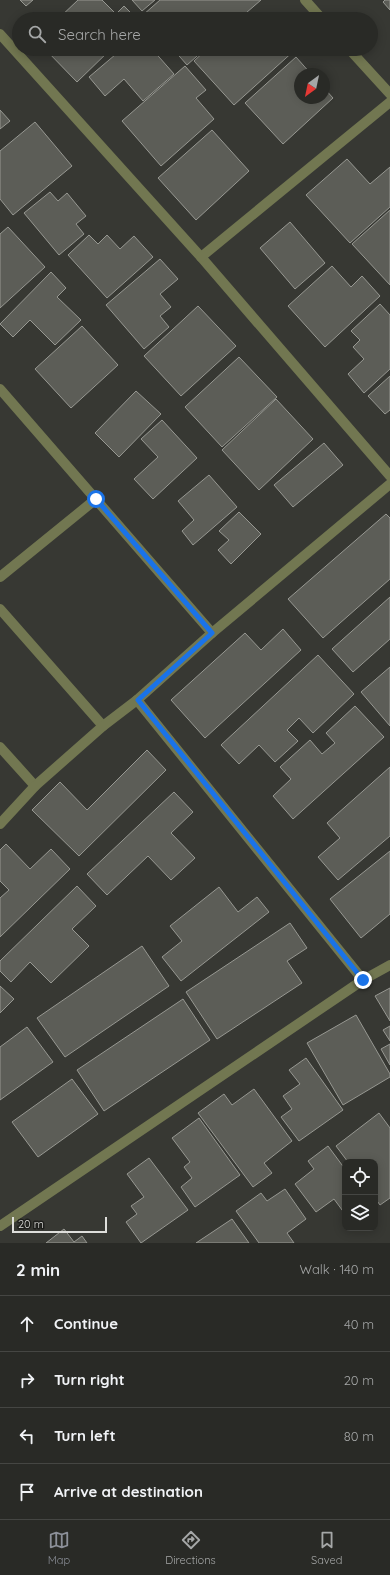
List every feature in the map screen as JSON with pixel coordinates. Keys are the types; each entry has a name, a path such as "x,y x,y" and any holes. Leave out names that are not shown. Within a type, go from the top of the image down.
{"street":[{"path":"305,0 316,12"},
{"path":"0,34 12,47"},
{"path":"20,56 201,257 390,476"},
{"path":"355,56 390,94"},
{"path":"201,257 390,102"},
{"path":"0,388 212,633"},
{"path":"0,824 35,786 103,726 138,700 212,633 390,484"},
{"path":"0,576 96,499"},
{"path":"0,609 103,726"},
{"path":"138,700 363,980"},
{"path":"0,747 35,786"},
{"path":"0,1226 363,980 390,965"}],"building":[{"path":"20,0 33,0 26,6"},
{"path":"78,0 102,0 114,12 65,12"},
{"path":"132,0 155,0 142,11"},
{"path":"160,0 261,0 247,12 146,12"},
{"path":"385,0 390,0 390,10 383,2"},
{"path":"124,6 130,12 118,12"},
{"path":"52,56 104,56 77,82"},
{"path":"114,56 158,56 174,74 143,101 124,79 105,96 89,77"},
{"path":"179,56 197,56 187,65"},
{"path":"199,56 288,56 234,105 194,61"},
{"path":"296,57 306,68 294,68 294,104 326,104 283,144 245,103"},
{"path":"185,66 206,90 196,98 214,119 161,166 122,121"},
{"path":"0,110 10,121 0,129"},
{"path":"35,122 72,166 13,215 0,199 0,151"},
{"path":"212,130 249,171 196,220 158,178"},
{"path":"347,159 370,184 390,167 390,207 350,243 306,195"},
{"path":"50,192 58,201 67,193 86,216 76,224 84,234 59,255 24,213"},
{"path":"390,210 390,285 352,244"},
{"path":"290,222 325,263 295,289 260,248"},
{"path":"8,227 45,267 0,308 0,234"},
{"path":"89,235 98,244 107,235 120,249 134,236 153,257 107,298 68,255"},
{"path":"160,259 178,279 160,294 171,307 160,316 169,327 144,349 106,305"},
{"path":"332,266 351,287 362,276 380,296 325,347 288,306"},
{"path":"51,272 66,288 57,297 81,320 55,345 30,320 13,337 0,324"},
{"path":"380,304 390,315 390,369 364,393 348,374 364,359 353,347 360,340 351,331"},
{"path":"198,306 236,346 181,396 144,356"},
{"path":"82,326 118,365 71,408 35,369"},
{"path":"239,357 277,397 222,447 185,407"},
{"path":"390,376 390,410 385,414 368,396"},
{"path":"136,391 161,414 119,457 95,433"},
{"path":"276,399 313,439 259,490 222,450"},
{"path":"162,420 197,458 153,499 134,479 158,457 141,439"},
{"path":"324,443 343,465 293,507 274,485"},
{"path":"209,475 237,507 193,545 182,531 194,520 178,501"},
{"path":"239,512 261,534 231,564 218,550 229,540 219,531"},
{"path":"386,514 390,518 390,579 323,638 288,599"},
{"path":"390,597 390,639 353,672 332,649"},
{"path":"283,629 301,650 205,738 171,700 245,633 261,650"},
{"path":"318,655 354,694 313,733 299,718 287,730 298,741 275,762 259,745 239,764 221,745"},
{"path":"390,667 390,726 361,692"},
{"path":"355,706 384,737 293,819 273,796 291,779 280,767 310,740 322,754 335,743 326,733"},
{"path":"147,750 166,770 79,856 32,810 60,782 87,810"},
{"path":"390,767 390,836 338,880 318,857 340,838 327,823"},
{"path":"174,792 193,812 171,833 195,858 171,880 148,856 107,895 87,874"},
{"path":"6,844 30,869 51,849 70,869 0,937 0,898 9,890 0,881 0,850"},
{"path":"390,851 390,914 361,938 330,899"},
{"path":"77,886 96,906 72,929 89,946 51,983 30,962 11,982 0,971 0,961"},
{"path":"219,887 238,912 257,897 269,912 181,981 162,957 182,941 170,926"},
{"path":"290,923 307,948 287,961 302,983 217,1039 186,992"},
{"path":"142,946 169,986 65,1057 37,1018"},
{"path":"0,986 14,999 0,1013"},
{"path":"390,988 390,1021 375,996"},
{"path":"183,999 210,1040 104,1111 77,1070"},
{"path":"356,1015 390,1074 390,1077 343,1105 307,1043"},
{"path":"390,1026 390,1041 383,1030"},
{"path":"27,1027 53,1062 0,1100 0,1047"},
{"path":"390,1044 390,1065 381,1049"},
{"path":"306,1058 343,1110 299,1141 281,1117 292,1109 283,1096 300,1084 289,1070"},
{"path":"72,1079 98,1114 38,1157 12,1122"},
{"path":"254,1089 292,1141 264,1163 272,1173 253,1187 198,1113 224,1094 232,1105"},
{"path":"379,1113 390,1128 390,1198 380,1205 378,1202 378,1159 346,1159 336,1146"},
{"path":"199,1118 240,1175 195,1207 181,1187 192,1178 184,1167 190,1162 172,1138"},
{"path":"328,1146 342,1165 342,1210 334,1199 316,1212 295,1184 314,1169 308,1161"},
{"path":"149,1158 188,1210 141,1243 126,1222 137,1214 131,1206 144,1197 127,1174"},
{"path":"285,1189 306,1219 287,1233 294,1243 259,1243 236,1211 261,1193 267,1201"},
{"path":"232,1219 249,1243 196,1243"},
{"path":"64,1229 74,1242 82,1236 87,1243 46,1243"}],"route":[{"path":"96,499 212,633 138,700 363,980"}]}
